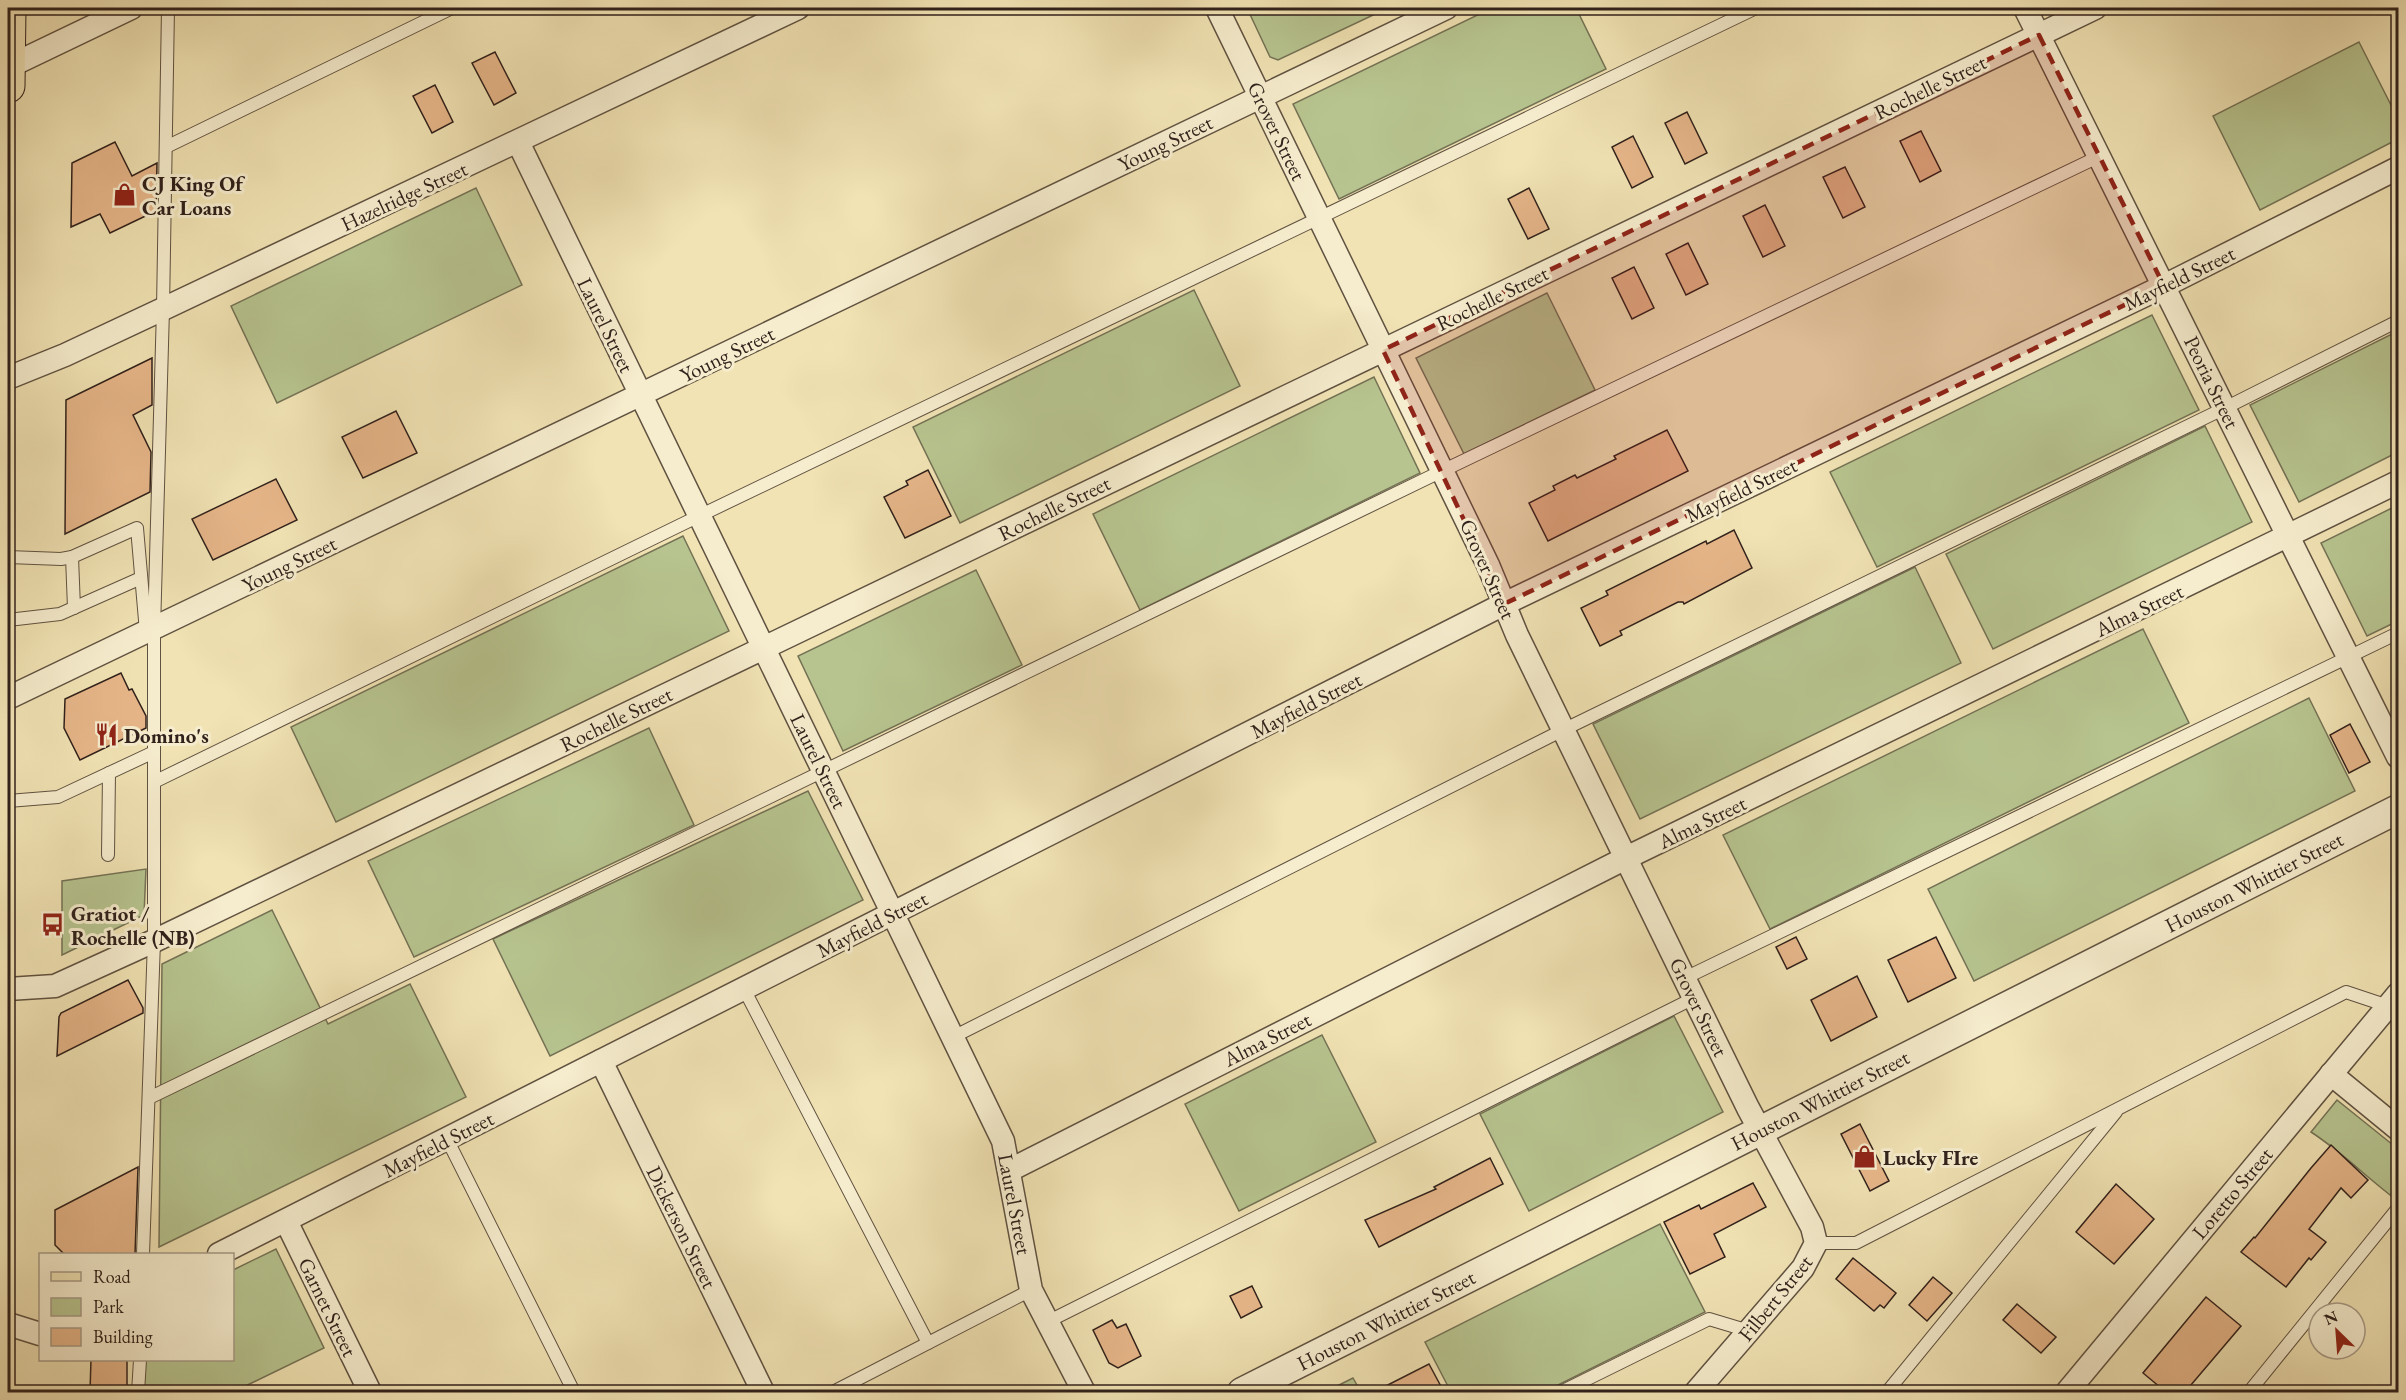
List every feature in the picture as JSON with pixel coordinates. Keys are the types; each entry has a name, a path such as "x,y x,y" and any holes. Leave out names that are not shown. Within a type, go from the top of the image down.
{"main road":[{"path":"8,86 9,8"}],"street":[{"path":"8,67 131,8"},
{"name":"Hazelridge Street","path":"8,378 65,355 798,8"},
{"name":"Grover Street","path":"1217,8 1488,565 1563,730 1761,1130"},
{"name":"Young Street","path":"8,698 1446,8"},
{"name":"Peoria Street","path":"2025,8 2398,757"},
{"name":"Rochelle Street","path":"8,989 55,986 154,941 2095,8"},
{"name":"Laurel Street","path":"518,142 1003,1141 1031,1290 1084,1392"},
{"name":"Mayfield Street","path":"221,1253 1504,604 2164,286 2398,168"},
{"name":"Alma Street","path":"1010,1170 1626,858 2398,482"},
{"name":"Houston Whittier Street","path":"1242,1392 2398,809"},
{"name":"Loretto Street","path":"2067,1392 2393,1000"},
{"name":"Dickerson Street","path":"601,1061 763,1392"},
{"path":"2331,1074 2398,1129"},
{"name":"Filbert Street","path":"1696,1392 1803,1268 1816,1243 1812,1227 1761,1130"},
{"name":"Garnet Street","path":"286,1221 370,1392"},
{"path":"8,1324 39,1334"}],"lane":[{"path":"143,1253 154,941 154,752 150,630 163,309 168,8"},
{"path":"166,147 452,8"},
{"path":"154,782 699,516 1756,8"},
{"path":"149,1098 1442,471 2100,156"},
{"path":"953,1037 1563,730 2225,408 2398,321"},
{"path":"8,557 61,559 72,557 137,528 141,578 150,630"},
{"path":"72,557 74,608"},
{"path":"8,620 60,614 141,578"},
{"path":"1047,1322 1690,988 2398,633"},
{"path":"8,801 58,797 154,752"},
{"path":"108,855 109,772"},
{"path":"744,989 928,1343"},
{"path":"1816,1243 1856,1243 2346,992 2393,1000"},
{"path":"1887,1392 2119,1108"},
{"path":"447,1139 574,1392"},
{"path":"2249,1392 2398,1208"},
{"path":"833,1392 1031,1290"},
{"path":"1561,1392 1708,1318 1749,1331"},
{"path":"138,1392 140,1361"}],"highlighted area":[{"path":"2039,35 2164,286 1504,604 1383,350"}],"green space":[{"path":"1247,8 1388,8 1278,60 1270,57"},
{"path":"1492,8 1576,8 1606,69 1339,199 1293,104"},
{"path":"2359,42 2398,119 2398,139 2260,210 2213,116"},
{"path":"476,188 522,285 277,403 231,306"},
{"path":"1194,290 1240,386 960,523 913,427"},
{"path":"1547,293 1595,390 1464,454 1416,358"},
{"path":"2152,315 2199,410 1877,567 1830,472"},
{"path":"2398,331 2398,452 2299,502 2250,405"},
{"path":"1374,377 1420,473 1140,610 1093,514"},
{"path":"2205,426 2252,522 1993,649 1946,554"},
{"path":"2398,505 2398,621 2367,636 2321,543"},
{"path":"683,536 729,631 336,822 291,727"},
{"path":"1915,567 1961,663 1640,819 1593,724"},
{"path":"976,570 1022,665 843,751 798,656"},
{"path":"2143,629 2189,723 1770,929 1723,835"},
{"path":"2309,698 2355,791 1974,981 1928,889"},
{"path":"649,728 694,825 414,957 368,861"},
{"path":"808,791 863,900 550,1056 493,939"},
{"path":"146,869 144,915 62,955 62,881"},
{"path":"272,910 328,1024 410,984 466,1097 159,1247 162,964"},
{"path":"1674,1016 1723,1112 1529,1211 1480,1114"},
{"path":"1322,1035 1376,1142 1239,1211 1185,1104"},
{"path":"2337,1100 2398,1149 2398,1201 2311,1132"},
{"path":"1660,1224 1705,1312 1544,1392 1451,1392 1425,1342"},
{"path":"276,1249 324,1348 233,1392 144,1392 145,1361 234,1361 234,1270"},
{"path":"1353,1378 1361,1392 1325,1392"}],"building":[{"path":"495,52 516,93 494,105 472,63"},
{"path":"435,85 453,122 432,133 413,96"},
{"path":"1687,112 1707,153 1685,164 1665,123"},
{"path":"1921,131 1941,171 1920,182 1900,141"},
{"path":"1633,136 1653,177 1632,188 1612,147"},
{"path":"115,142 132,176 157,163 156,211 110,233 100,214 71,227 72,163"},
{"path":"1845,167 1865,207 1843,218 1823,177"},
{"path":"1529,188 1549,229 1528,239 1508,199"},
{"path":"1765,205 1785,246 1763,257 1743,216"},
{"path":"1688,243 1708,284 1686,295 1666,254"},
{"path":"1634,267 1654,308 1632,319 1612,278"},
{"path":"152,358 152,405 133,415 151,452 150,492 65,534 66,400"},
{"path":"396,411 417,453 363,478 342,437"},
{"path":"1667,430 1688,471 1548,541 1529,503 1555,490 1553,486 1575,475 1577,478 1616,459 1614,456"},
{"path":"928,470 951,516 905,538 884,497 908,485 906,481"},
{"path":"276,479 297,520 213,560 192,519"},
{"path":"1734,530 1752,568 1684,604 1678,602 1620,631 1622,635 1600,646 1581,608 1608,595 1606,591 1706,541 1707,544"},
{"path":"121,673 146,716 146,728 80,760 64,728 65,699"},
{"path":"2350,724 2370,762 2349,773 2330,735"},
{"path":"1796,937 1807,959 1787,969 1776,947"},
{"path":"1936,937 1956,978 1908,1002 1888,960"},
{"path":"1857,976 1877,1017 1831,1041 1811,1000"},
{"path":"128,980 143,1008 143,1013 57,1056 61,1013"},
{"name":"Lucky FIre","path":"1860,1124 1889,1181 1870,1191 1841,1134"},
{"path":"2331,1145 2368,1180 2351,1198 2341,1188 2309,1229 2326,1242 2311,1260 2309,1258 2286,1287 2241,1252"},
{"path":"1490,1158 1503,1184 1379,1247 1365,1220 1436,1189 1434,1187"},
{"path":"138,1167 135,1253 63,1253 55,1245 55,1210"},
{"path":"1753,1183 1766,1207 1714,1234 1725,1257 1690,1274 1664,1222 1699,1205 1701,1209"},
{"path":"2116,1184 2154,1219 2114,1264 2076,1232"},
{"path":"1853,1258 1896,1293 1884,1308 1880,1305 1874,1311 1836,1279"},
{"path":"1933,1277 1952,1293 1927,1321 1909,1305"},
{"path":"1252,1286 1262,1307 1241,1318 1230,1296"},
{"path":"2206,1297 2241,1326 2185,1392 2166,1392 2143,1373"},
{"path":"2017,1304 2056,1337 2041,1353 2003,1320"},
{"path":"1112,1320 1117,1328 1126,1324 1141,1356 1118,1368 1109,1363 1093,1330"},
{"path":"91,1361 127,1361 127,1392 90,1392"},
{"path":"1429,1364 1444,1392 1374,1392"}],"place":[{"name":"CJ King Of Car Loans","path":"124,195"},
{"name":"Domino's","path":"106,735"},
{"name":"Gratiot / Rochelle (NB)","path":"53,925"},
{"name":"Lucky FIre","path":"1865,1157"}]}
